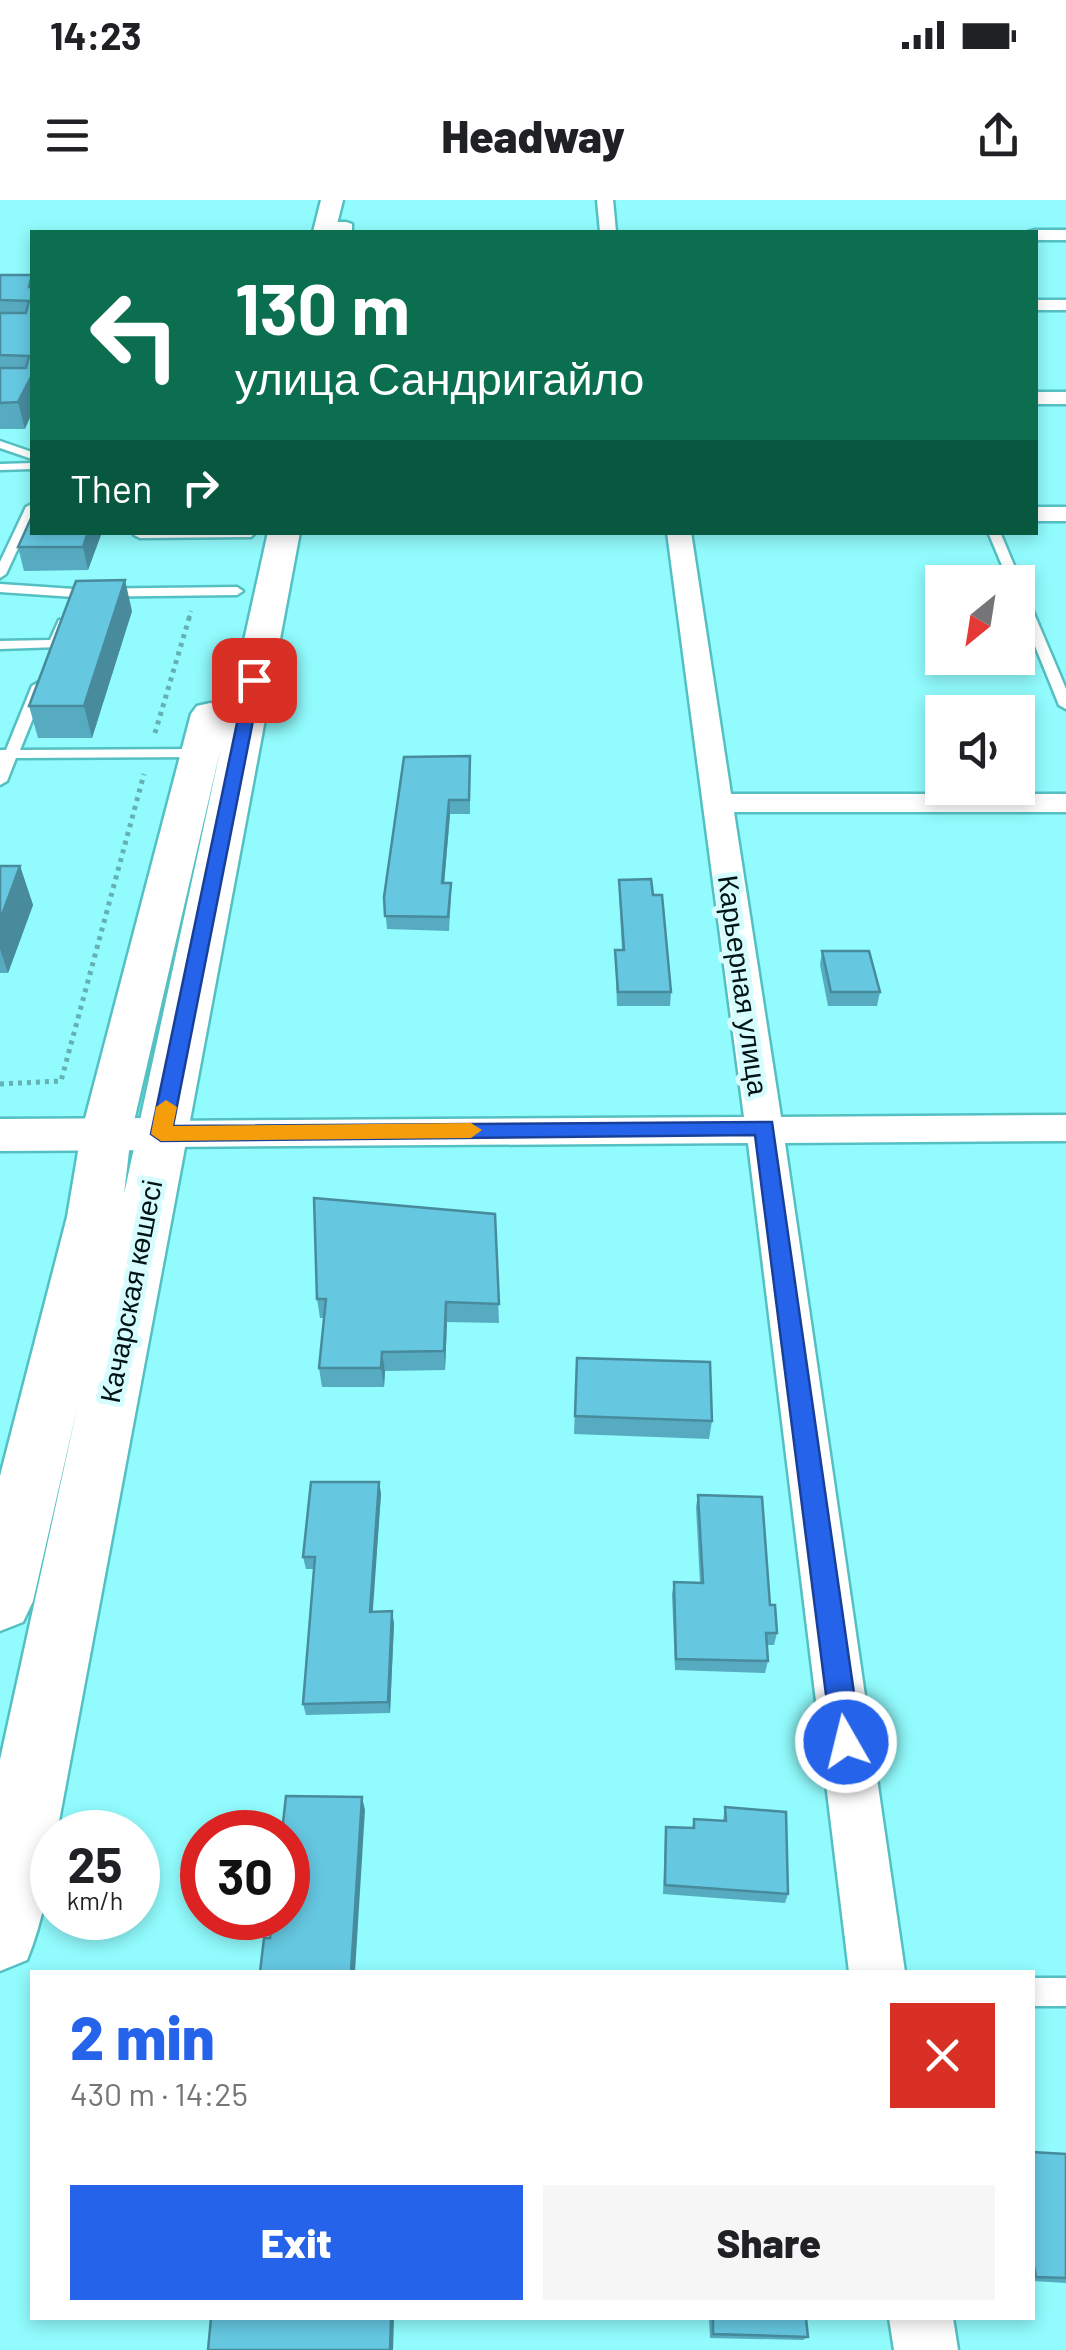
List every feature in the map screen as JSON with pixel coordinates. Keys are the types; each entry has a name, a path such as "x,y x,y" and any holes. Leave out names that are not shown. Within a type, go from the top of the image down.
{"main road":[{"path":"332,200 335,230"},
{"path":"335,230 352,200"},
{"name":"Качарская көшесі","path":"0,1932 134,1134 162,900 202,753 238,590 261,535"},
{"name":"Качарская көшесі","path":"4,1570 94,1217 134,1134 209,900 262,535"}],"street":[{"path":"605,200 608,230"},
{"path":"1038,235 1066,235"},
{"path":"1038,306 1066,306"},
{"path":"1038,398 1066,398"},
{"path":"1038,514 1066,514"},
{"name":"Карьерная улица","path":"679,535 764,1127 877,1970"},
{"path":"718,804 1066,804"},
{"path":"162,900 209,900"},
{"path":"0,1135 1066,1128"},
{"path":"922,2320 926,2350"}],"lane":[{"path":"0,444 30,455"},
{"path":"0,467 30,466"},
{"path":"0,574 30,511"},
{"path":"995,535 1007,565"},
{"path":"0,588 74,593 238,590"},
{"path":"0,781 6,754 56,644 74,593"},
{"path":"1035,631 1066,705"},
{"path":"0,645 56,644"},
{"path":"6,754 202,753"},
{"path":"1035,1992 1066,1992"}],"path":[{"path":"0,1084 61,1080 196,591"}],"building":[{"path":"0,275 30,275 30,379 18,402 0,403 0,368 26,368 29,356 0,355 0,313 26,313 29,301 0,300"},
{"path":"30,520 30,535 87,535 83,547 18,547"},
{"path":"125,580 84,706 29,706 76,581"},
{"path":"470,756 469,800 449,800 442,883 451,883 448,917 385,916 384,897 404,757"},
{"path":"0,866 20,866 0,920"},
{"path":"651,879 653,895 662,895 671,992 618,992 615,950 624,950 619,880"},
{"path":"822,951 869,951 880,992 831,992"},
{"path":"314,1198 495,1214 499,1304 446,1302 444,1351 382,1352 381,1368 319,1368 326,1299 317,1299"},
{"path":"577,1358 710,1362 712,1421 575,1416"},
{"path":"311,1482 379,1482 370,1612 392,1611 388,1702 303,1704 315,1557 303,1557"},
{"path":"698,1495 762,1497 770,1605 775,1605 777,1633 766,1633 768,1661 676,1659 674,1582 703,1583"},
{"path":"286,1796 362,1797 351,1970 260,1970 264,1940 310,1940 310,1810 284,1810"},
{"path":"725,1807 786,1812 788,1894 665,1885 666,1827 694,1828 694,1819 726,1821"},
{"path":"1035,2152 1066,2154 1066,2278 1036,2277"},
{"path":"211,2320 391,2320 390,2350 208,2350"},
{"path":"713,2320 806,2320 808,2337 713,2334"}],"slow traffic":[{"path":"166,1107 161,1134 471,1130"}],"route":[{"path":"254,680 161,1134 764,1127 846,1742"}]}
